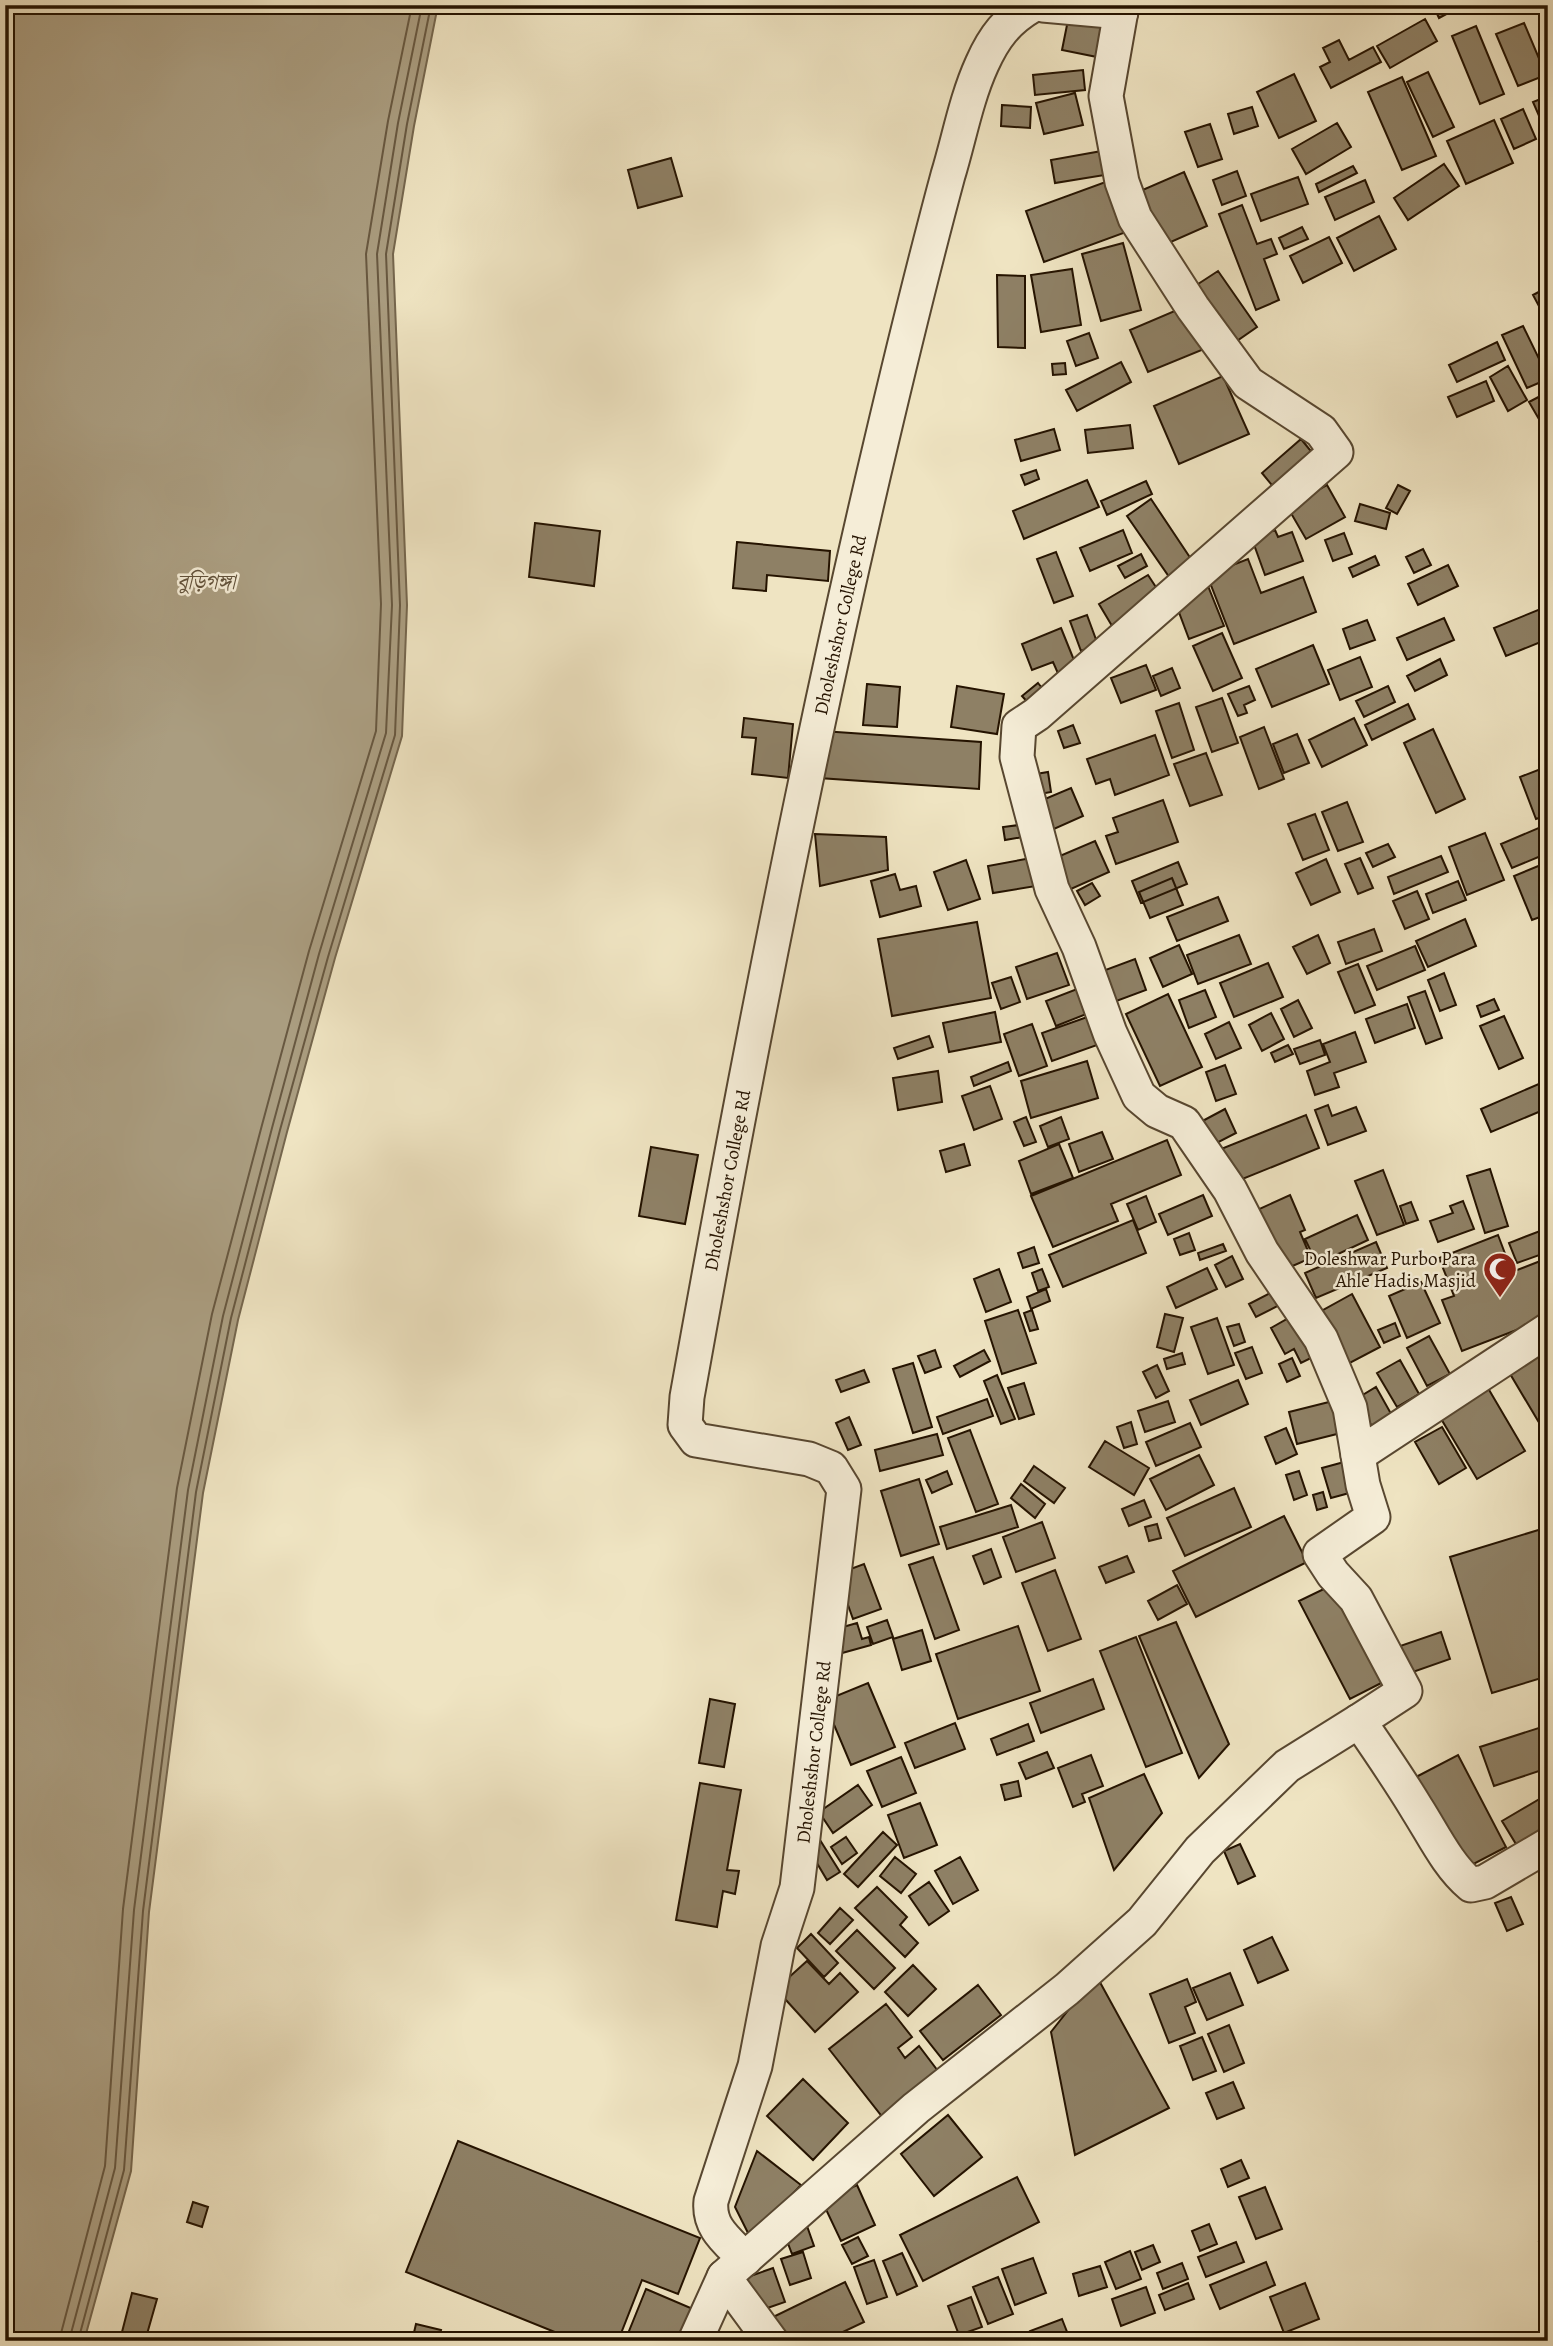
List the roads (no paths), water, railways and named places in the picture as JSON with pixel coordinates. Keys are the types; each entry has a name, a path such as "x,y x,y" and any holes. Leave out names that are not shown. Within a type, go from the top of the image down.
{"street":[{"name":"Dholeshshor College Rd","path":"735,2268 709,2214 755,2066 778,1946 797,1888 844,1489 831,1468 809,1460 696,1440 685,1425 687,1397 738,1113 845,598 924,263 981,64 1000,30 1014,16 1033,5"},
{"path":"695,2341 735,2268 916,2108 1068,1989 1142,1922 1200,1850 1287,1766 1405,1691 1356,1600 1320,1554 1373,1517 1363,1485 1350,1408 1321,1339 1262,1252 1230,1190 1184,1123 1157,1111 1139,1096 1110,1033 1079,947 1052,889 1017,757 1019,726 1037,715 1336,452 1321,431 1248,383 1186,298 1135,218 1122,182 1105,96 1121,8 1043,5"},
{"path":"1358,1455 1548,1330"},
{"path":"1359,1721 1450,1861 1462,1878 1471,1885 1485,1882 1548,1844"},
{"path":"735,2268 771,2341"}],"water":[{"name":"বুড়িগঙ্গা","path":"5,5 438,5 393,254 407,605 402,736 335,958 287,1132 238,1320 203,1493 149,1912 131,2171 84,2341 5,2341"}],"place":[{"name":"Doleshwar Purbo Para Ahle Hadis Masjid","path":"1500,1299"}]}
